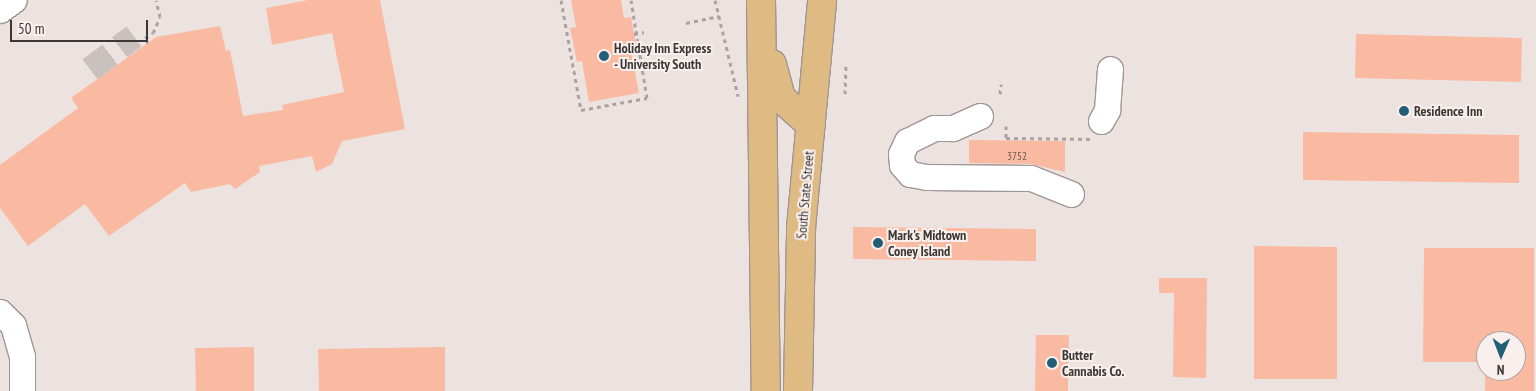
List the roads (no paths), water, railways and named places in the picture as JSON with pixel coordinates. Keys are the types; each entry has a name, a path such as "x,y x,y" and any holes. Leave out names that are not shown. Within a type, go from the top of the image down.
{"main road":[{"path":"761,0 766,391"},
{"path":"770,0 772,68 781,98 811,125"},
{"name":"South State Street","path":"798,391 801,228 822,0"}],"street":[{"path":"0,10 14,0"},
{"path":"1099,130 1107,110 1110,69"},
{"path":"980,116 953,128 934,128 907,141 901,154 902,164 910,174 928,177 1031,178 1071,194"},
{"path":"0,312 13,324 22,356 22,391"}],"tunnel":[{"path":"90,69 134,36"}],"place":[{"name":"Holiday Inn Express - University South","path":"604,56"},
{"name":"Residence Inn","path":"1404,111"},
{"name":"Mark's Midtown Coney Island","path":"878,243"},
{"name":"Butter Cannabis Co.","path":"1052,363"}]}
